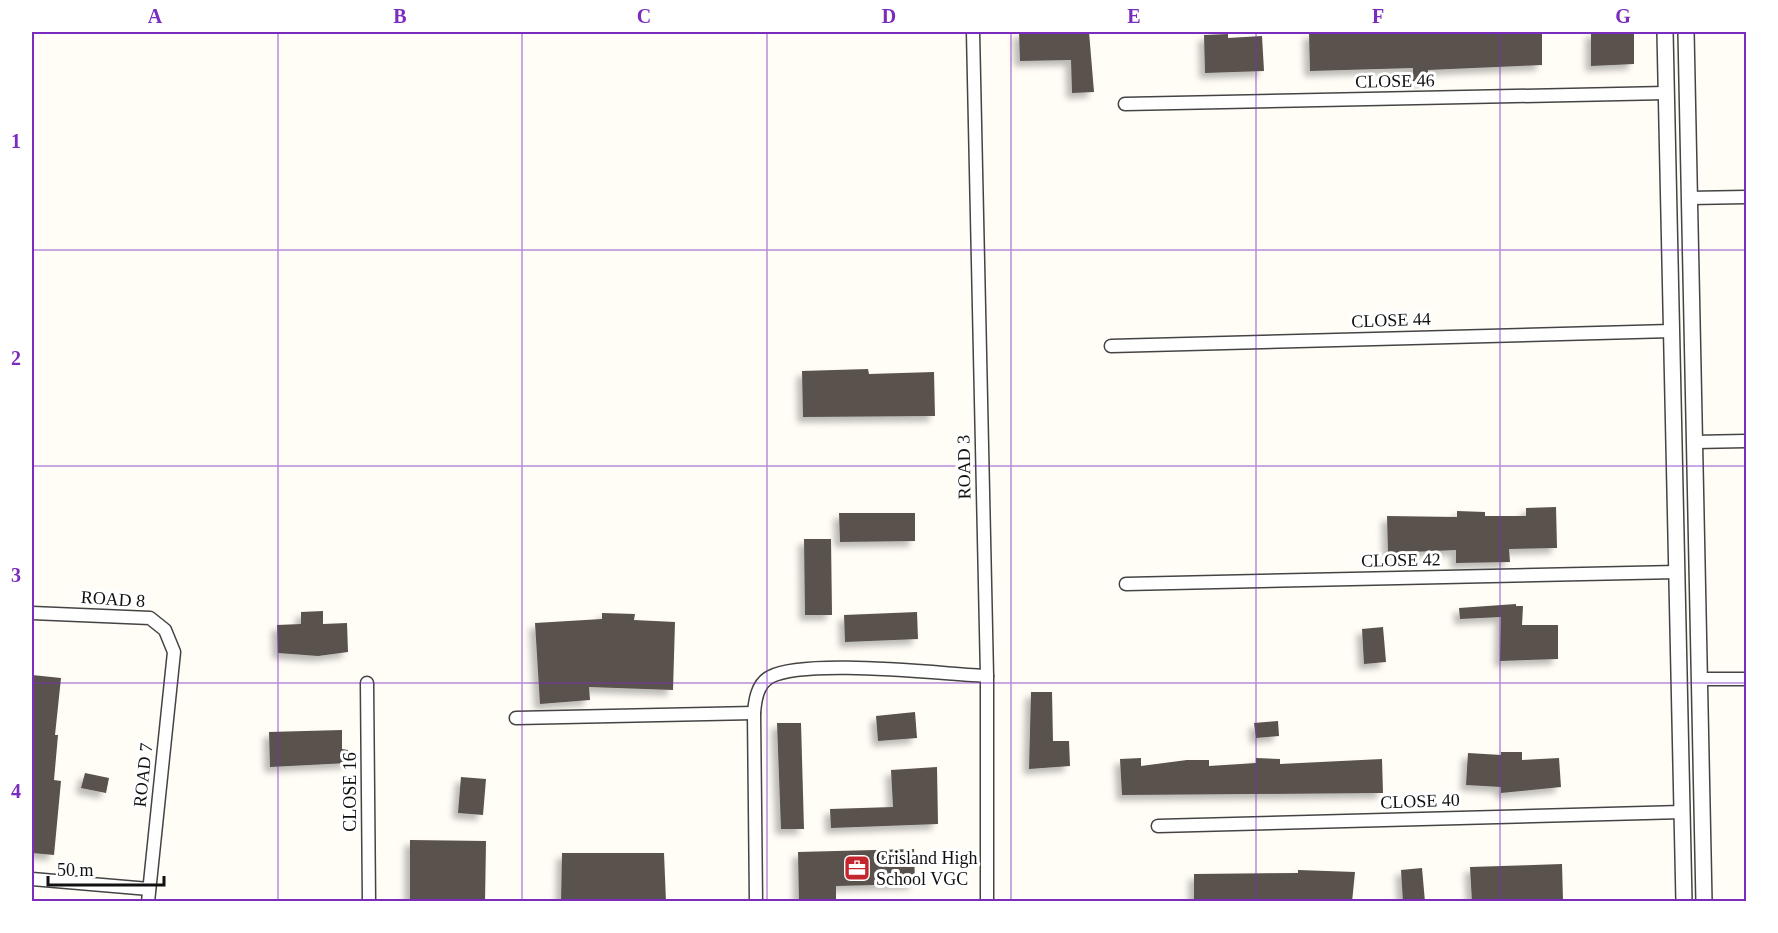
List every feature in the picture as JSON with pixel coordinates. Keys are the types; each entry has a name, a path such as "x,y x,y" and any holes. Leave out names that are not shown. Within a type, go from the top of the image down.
{"street":[{"name":"ROAD 3","path":"973,32 987,676 987,902"},
{"path":"1665,32 1684,902"},
{"path":"1686,32 1704,902"},
{"name":"CLOSE 46","path":"1125,104 1666,93"},
{"path":"1689,198 1746,197"},
{"name":"CLOSE 44","path":"1111,346 1671,331"},
{"path":"1672,375 1693,375"},
{"path":"1694,442 1746,441"},
{"name":"CLOSE 42","path":"1126,584 1677,572"},
{"name":"ROAD 8","path":"32,613 150,618 165,630 174,652"},
{"name":"ROAD 7","path":"148,895 174,652"},
{"path":"756,902 753,713 756,693 769,677 808,668 987,676"},
{"path":"1700,679 1746,679"},
{"name":"CLOSE 16","path":"367,683 369,902"},
{"path":"516,718 753,713"},
{"name":"CLOSE 40","path":"1158,826 1682,812"},
{"path":"32,879 148,895"}],"building":[{"path":"1019,32 1089,32 1094,92 1072,93 1071,60 1020,61"},
{"path":"1542,32 1542,65 1428,70 1427,81 1413,81 1413,68 1310,71 1309,33"},
{"path":"1591,32 1634,32 1634,64 1591,66"},
{"path":"1228,34 1228,38 1262,36 1264,71 1205,73 1204,35"},
{"path":"868,369 869,374 934,372 935,416 803,417 802,371"},
{"path":"1556,507 1557,548 1509,549 1510,562 1456,563 1456,550 1388,553 1387,516 1457,517 1457,511 1485,512 1485,516 1526,516 1526,508"},
{"path":"839,513 915,513 915,541 840,542"},
{"path":"804,539 831,539 832,615 805,615"},
{"path":"1516,604 1516,606 1523,606 1522,625 1558,625 1558,659 1500,661 1501,617 1460,619 1459,608"},
{"path":"323,611 323,624 347,623 348,652 318,656 278,653 277,625 301,624 301,612"},
{"path":"917,612 918,639 845,642 844,615"},
{"path":"602,613 635,614 634,620 675,622 673,690 589,687 590,700 540,704 535,623 602,619"},
{"path":"1383,627 1386,662 1364,664 1362,629"},
{"path":"32,675 61,678 55,735 58,735 54,780 61,781 54,855 32,853"},
{"path":"1031,692 1052,692 1053,741 1069,741 1070,766 1029,769"},
{"path":"915,712 917,738 878,741 876,716"},
{"path":"1278,721 1279,736 1256,738 1254,723"},
{"path":"777,723 801,723 804,829 781,829"},
{"path":"342,730 342,749 348,750 348,763 270,767 269,732"},
{"path":"1501,752 1522,752 1522,760 1559,758 1561,787 1501,793 1501,787 1466,785 1468,753 1501,755"},
{"path":"1141,758 1141,766 1187,760 1209,760 1209,766 1256,763 1256,758 1280,759 1280,764 1382,759 1383,793 1122,795 1120,759"},
{"path":"937,767 938,824 831,828 830,809 893,807 891,770"},
{"path":"85,773 109,778 106,793 81,788"},
{"path":"461,777 486,779 483,815 458,813"},
{"path":"410,840 486,841 485,902 410,900"},
{"name":"Crisland High School VGC","path":"914,849 915,884 836,886 836,902 799,902 798,852"},
{"path":"562,853 664,853 666,902 561,902"},
{"path":"1562,864 1563,901 1472,902 1470,867"},
{"path":"1422,868 1425,902 1403,902 1401,870"},
{"path":"1298,870 1355,872 1352,902 1194,902 1194,874 1298,873"}],"place":[{"name":"Crisland High School VGC","path":"857,868"}]}
